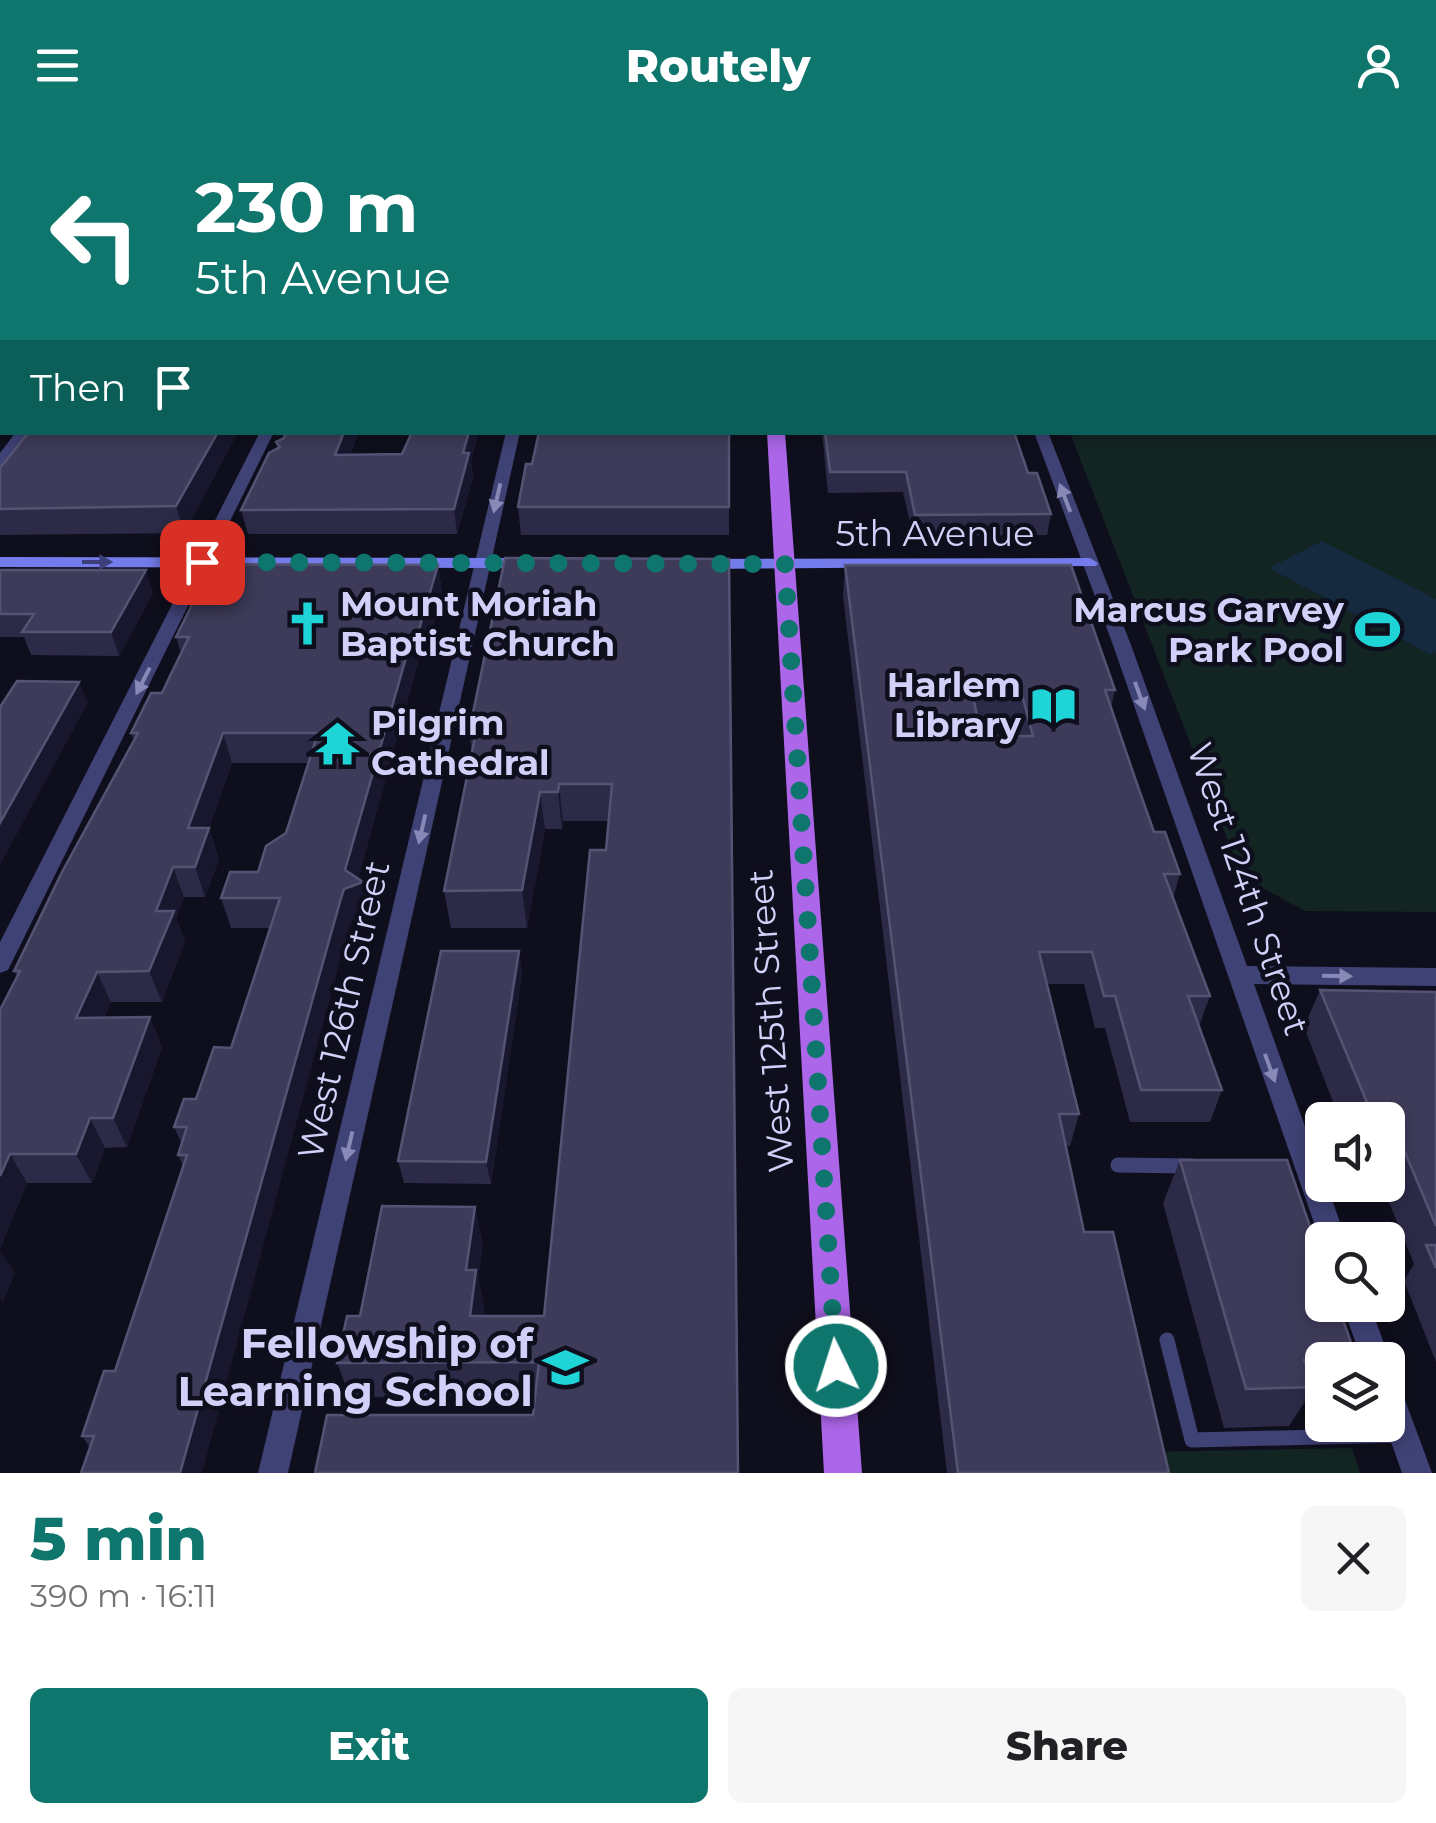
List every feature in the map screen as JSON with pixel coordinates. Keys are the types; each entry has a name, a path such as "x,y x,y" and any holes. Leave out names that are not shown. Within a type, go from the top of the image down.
{"main road":[{"name":"West 125th Street","path":"776,435 842,1473"},
{"path":"0,562 547,563"},
{"name":"5th Avenue","path":"682,564 1090,564"}],"street":[{"path":"0,463 22,435"},
{"path":"0,964 266,435"},
{"name":"West 126th Street","path":"273,1473 512,435"},
{"name":"West 124th Street","path":"1042,435 1240,975 1296,1166 1324,1222"},
{"path":"1240,975 1436,977"},
{"path":"1405,1438 1417,1473"}],"lane":[{"path":"1118,1165 1211,1166"},
{"path":"1167,1340 1192,1440 1305,1437"}],"green space":[{"path":"1071,435 1436,435 1436,912 1305,911 1242,877"},
{"path":"1352,1448 1360,1473 1151,1473 1146,1452"}],"water":[{"path":"1322,541 1436,599 1436,652 1431,655 1269,568"}],"building":[{"path":"27,435 216,435 176,506 0,509 0,468"},
{"path":"343,435 335,455 402,454 411,435 468,435 463,453 469,453 454,509 241,510 269,453 280,447 276,442 284,438"},
{"path":"538,435 729,435 729,507 518,507 526,464 532,464"},
{"path":"825,435 1015,435 1028,473 1037,473 1051,514 915,515 906,472 830,472"},
{"path":"505,558 729,559 738,1473 315,1473 327,1415 533,1415 539,1362 337,1363 347,1316 360,1316 382,1206 475,1207 466,1270 476,1270 470,1316 544,1316 590,850 606,850 612,784 559,784 558,792 540,792 522,890 444,891 476,732 469,732"},
{"path":"212,564 438,565 419,630 414,630 345,870 363,882 344,889 341,898 180,1473 81,1473 94,1436 82,1436 104,1371 115,1371 187,1155 178,1155 187,1127 174,1127 184,1099 196,1099 214,1047 231,1048 280,898 221,898 230,872 258,872 266,846 286,833 318,733 223,733 188,828 209,828 195,867 173,867 156,911 174,911 149,971 97,972 76,1018 150,1017 113,1118 90,1118 76,1154 10,1154 0,1176 0,1010 20,971 14,971 62,872 138,733 131,733 151,693 162,693 189,637 176,637"},
{"path":"845,565 1071,565 1115,690 1105,690 1136,781 1154,832 1165,832 1180,874 1164,874 1210,996 1188,996 1222,1090 1141,1090 1115,996 1104,996 1092,952 1039,952 1079,1114 1059,1114 1084,1232 1113,1232 1169,1473 958,1473","holes":["972,691 1021,691 1033,736 981,736"]},
{"path":"0,570 146,570 111,632 22,632 34,614 0,614"},
{"path":"17,681 79,682 0,823 0,707"},
{"path":"441,951 519,951 486,1162 398,1161"},
{"path":"1320,990 1436,992 1436,1226 1405,1152 1405,1102 1367,1102"},
{"path":"1180,1160 1287,1160 1308,1222 1305,1222 1305,1322 1344,1322 1351,1342 1305,1342 1305,1387 1246,1389"},
{"path":"1426,1245 1436,1245 1436,1268"}],"place":[{"name":"Mount Moriah Baptist Church","path":"307,624"},
{"name":"Marcus Garvey Park Pool","path":"1377,630"},
{"name":"Harlem Library","path":"1054,705"},
{"name":"Pilgrim Cathedral","path":"338,743"},
{"name":"Fellowship of Learning School","path":"566,1367"}],"route":[{"path":"202,562 785,564 836,1366"}]}
